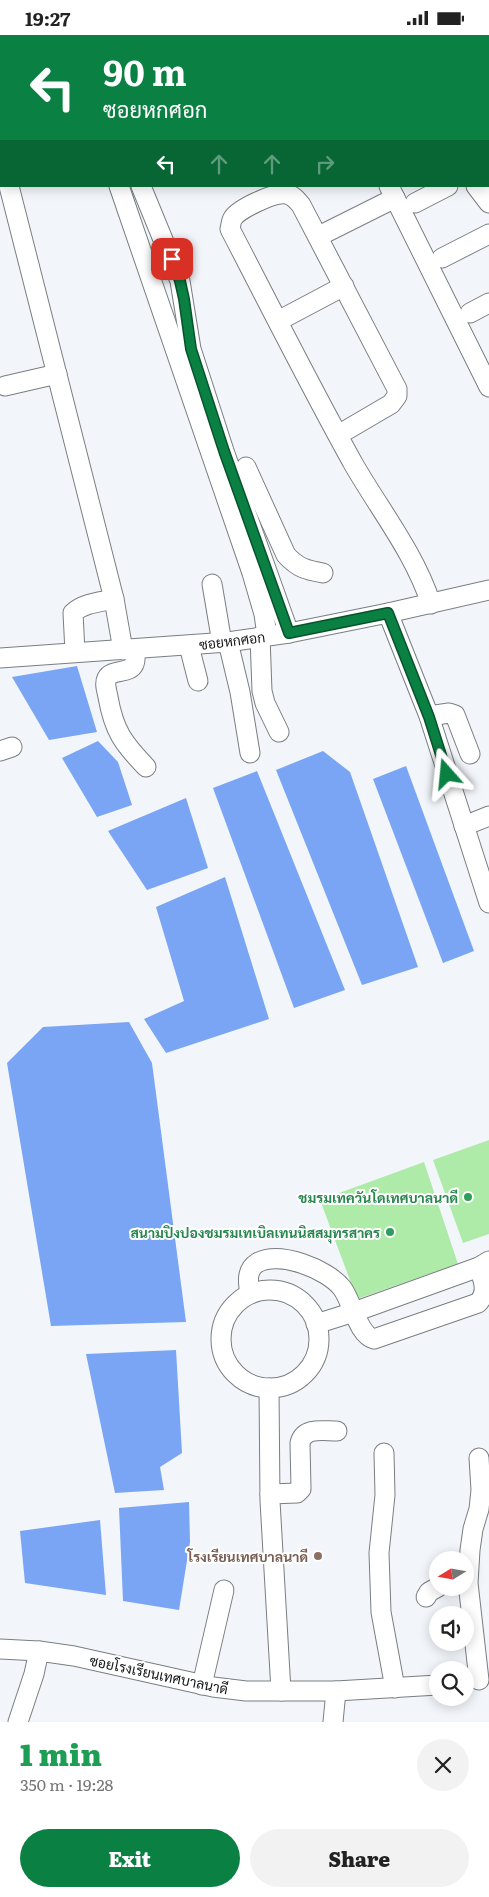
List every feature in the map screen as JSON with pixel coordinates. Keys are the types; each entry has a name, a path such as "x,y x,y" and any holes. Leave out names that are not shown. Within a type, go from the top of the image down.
{"street":[{"path":"9,187 114,599 125,641 134,664 132,667 111,674 107,678 106,685 111,712 117,731 128,748 146,767"},
{"path":"120,187 252,573 273,626"},
{"path":"141,187 180,281 191,349 224,451 264,564 273,626 262,691 265,703 279,731"},
{"path":"415,203 446,187"},
{"path":"477,187 489,203"},
{"path":"318,236 392,192 489,387"},
{"path":"338,435 391,404 397,396 397,389 301,205 294,197 286,194 267,197 238,214 231,222 230,229 338,435 398,536 428,594"},
{"path":"442,258 489,234"},
{"path":"278,321 344,285"},
{"path":"470,313 489,303"},
{"path":"5,386 57,374"},
{"path":"246,467 286,555 295,564 305,569 323,573"},
{"path":"264,564 286,555"},
{"path":"212,584 222,635 240,692 250,753"},
{"name":"ซอยหกศอก","path":"0,657 74,641 125,641 189,646 222,635 273,626 388,613 428,594 489,590"},
{"path":"74,641 73,613 78,609 114,599"},
{"path":"388,613 429,717 464,826 485,876 489,903"},
{"path":"189,646 198,681"},
{"path":"429,717 449,713 455,715 470,754"},
{"path":"464,826 489,816"},
{"path":"250,1295 248,1277 252,1266 260,1261 274,1258 311,1267 330,1277 342,1289 354,1312 363,1331 368,1338 374,1339 478,1303 484,1297 484,1264 354,1312 316,1324"},
{"path":"267,1290 294,1296 308,1308 316,1324 318,1333 317,1351 309,1368 303,1375 288,1385 269,1388 243,1380 230,1366 222,1349 221,1340 224,1321 235,1305 250,1295 267,1290"},
{"path":"269,1388 270,1495 281,1691"},
{"path":"270,1495 297,1493 301,1489 300,1443 302,1436 306,1432 337,1431"},
{"path":"384,1453 385,1495 379,1553 381,1612 394,1688"},
{"path":"470,1551 482,1520 485,1488 480,1458"},
{"path":"202,1685 224,1589"},
{"path":"468,1596 478,1680"},
{"name":"ซอยโรงเรียนเทศบาลนาดี","path":"0,1649 39,1651 74,1656 202,1685 246,1691 336,1691 429,1686"},
{"path":"18,1722 34,1674 39,1651"},
{"path":"332,1722 336,1691"}],"green space":[{"name":"ชมรมเทควันโดเทศบาลนาดี","path":"489,1140 489,1234 463,1243 433,1160"},
{"name":"สนามปิงปองชมรมเทเบิลเทนนิสสมุทรสาคร","path":"424,1162 458,1264 357,1299 320,1200"}],"water":[{"path":"77,666 97,732 49,740 12,677"},
{"path":"98,741 118,762 132,805 97,817 62,758"},
{"path":"323,751 350,772 418,967 362,985 276,770"},
{"path":"406,766 474,951 443,963 373,779"},
{"path":"257,771 345,990 294,1008 213,788"},
{"path":"186,798 208,868 147,890 108,831"},
{"path":"225,877 269,1019 166,1053 144,1019 184,1001 156,907"},
{"path":"129,1022 152,1063 186,1322 51,1326 7,1063 43,1027"},
{"path":"176,1350 182,1453 160,1467 164,1490 115,1493 86,1354"},
{"path":"189,1502 190,1542 179,1610 123,1601 119,1508"},
{"path":"100,1520 106,1595 25,1583 20,1531"}],"place":[{"name":"ชมรมเทควันโดเทศบาลนาดี","path":"468,1197"},
{"name":"สนามปิงปองชมรมเทเบิลเทนนิสสมุทรสาคร","path":"390,1232"},
{"name":"โรงเรียนเทศบาลนาดี","path":"318,1556"}],"route":[{"path":"172,259 184,299 191,349 224,451 289,633 388,613 429,717 447,774"}]}
